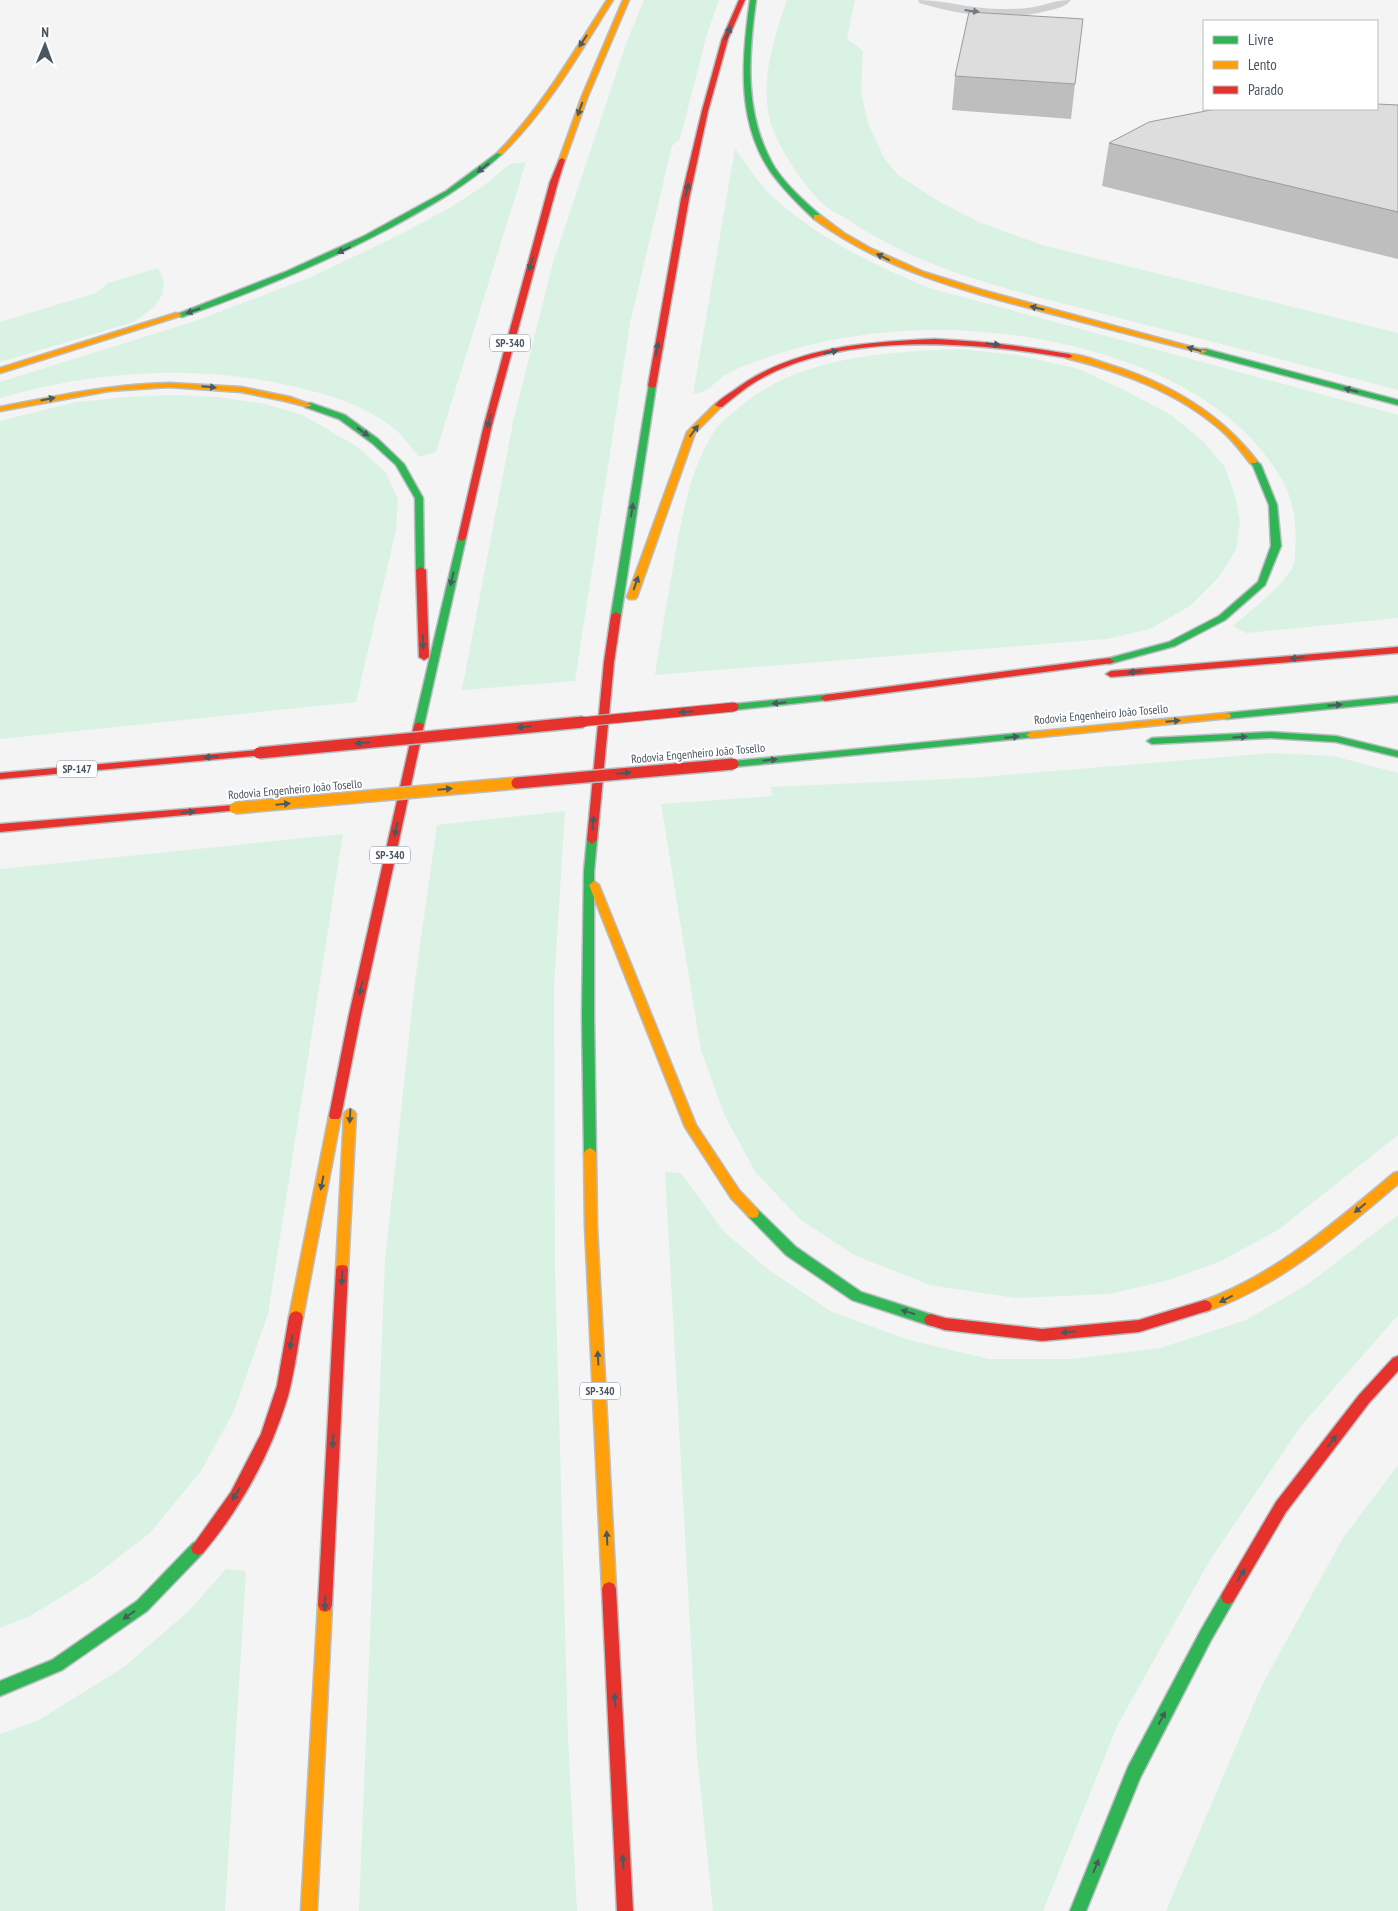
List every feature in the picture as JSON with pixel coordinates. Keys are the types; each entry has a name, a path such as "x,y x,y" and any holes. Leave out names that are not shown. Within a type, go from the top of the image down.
{"highway":[{"path":"0,371 231,298 310,266 358,243 444,196 486,166 521,132 610,0"},
{"name":"SP-340","path":"309,1911 356,1015 425,696 488,425 554,182 585,96 626,0"},
{"name":"SP-340","path":"625,1911 591,1226 588,1015 589,871 609,662 660,333 685,199 705,111 720,57 742,0"},
{"path":"753,0 745,57 746,96 756,135 770,164 791,190 816,215 850,241 894,263 955,286 1398,403"},
{"path":"609,662 674,474 691,432 722,401 758,376 801,358 852,348 908,342 970,342 1030,348 1086,360 1140,378 1189,403 1226,430 1257,465 1273,505 1276,546 1262,583 1222,618 1172,644 1098,664 825,698"},
{"path":"0,408 123,386 185,385 239,390 297,401 342,417 375,441 400,464 419,498 425,696"},
{"path":"1101,675 1398,650"},
{"path":"825,698 1082,676"},
{"name":"SP-147","path":"0,776 825,698"},
{"name":"Rodovia Engenheiro João Tosello","path":"0,828 733,764 1398,699"},
{"path":"1142,741 1270,735 1336,739 1398,754"},
{"path":"806,756 1043,746"},
{"path":"0,766 153,762"},
{"path":"0,836 141,816"},
{"path":"589,871 691,1127 735,1194 784,1244 791,1251 857,1296 945,1324 1042,1335 1139,1326 1220,1302 1286,1267 1398,1177"},
{"path":"0,1690 57,1665 142,1606 211,1534 256,1462 281,1396 356,1015"},
{"path":"1078,1911 1134,1773 1206,1634 1282,1507 1364,1399 1398,1362"}],"lane":[{"path":"924,0 944,7 975,12 1008,13 1038,9 1065,0"}],"green space":[{"path":"644,0 719,0 707,34 680,139 672,146 630,323 575,681 462,690 514,417 553,263 627,41"},
{"path":"787,0 855,0 847,39 863,51 861,92 868,123 884,158 898,175 940,202 981,223 1042,245 1398,333 1398,390 1017,292 947,270 881,240 832,210 822,203 809,189 783,151 769,118 767,84 769,67 772,49"},
{"path":"735,148 764,188 810,227 848,250 929,288 1398,415 1398,618 1246,633 1233,626 1284,580 1294,564 1295,525 1293,508 1288,492 1257,444 1220,411 1178,384 1130,363 1080,348 1029,337 932,330 890,332 848,337 786,351 736,369 708,389 693,394"},
{"path":"526,162 436,452 419,457 400,434 387,423 343,401 320,393 270,381 231,376 153,373 114,376 38,388 0,398 0,382 195,321 309,278 403,233 451,207 482,187 510,164"},
{"path":"158,268 164,281 162,295 154,307 134,322 0,362 0,322 96,293 108,283"},
{"path":"959,349 1017,355 1079,369 1171,415 1203,441 1224,466 1235,495 1240,522 1236,550 1219,577 1190,606 1150,629 1107,639 655,675 686,499 698,463 719,425 757,394 783,379 811,369 840,361 870,356 900,352"},
{"path":"173,395 217,397 261,403 303,415 359,448 386,473 398,499 396,530 356,702 0,739 0,421 76,402"},
{"path":"1272,753 1333,756 1398,773 1398,1135 1278,1230 1221,1261 1169,1280 1109,1294 1015,1298 930,1285 854,1255 801,1220 756,1173 725,1116 701,1050 661,804 773,796 770,787 969,778"},
{"path":"565,811 554,985 555,1268 568,1738 577,1911 359,1911 385,1261 415,981 437,825"},
{"path":"343,834 268,1314 234,1411 201,1471 150,1533 89,1580 28,1617 0,1628 0,869"},
{"path":"665,1172 681,1173 724,1232 770,1271 832,1312 909,1340 989,1359 1072,1359 1160,1348 1246,1320 1308,1284 1398,1215 1398,1315 1301,1426 1210,1560 1117,1726 1043,1911 713,1911 697,1754"},
{"path":"1398,1465 1398,1911 1166,1911 1262,1685 1343,1538"},
{"path":"226,1569 246,1571 225,1911 0,1911 0,1734 39,1720 124,1667 190,1610"}],"building":[{"path":"969,12 1083,19 1075,84 955,76"},
{"path":"1378,104 1398,105 1398,212 1109,143 1149,122 1211,110 1378,110"}],"traffic: fast":[{"path":"753,0 746,63 751,119 760,145 773,169 792,194 817,217"},
{"path":"179,315 288,274 366,238 448,192 475,174 500,153"},
{"path":"1203,351 1398,403"},
{"path":"616,615 652,386"},
{"path":"308,405 342,417 375,441 400,464 419,498 421,570"},
{"path":"1109,661 1172,644 1222,618 1262,583 1276,546 1273,505 1257,465 1253,461"},
{"path":"419,725 462,538"},
{"path":"734,707 843,696"},
{"path":"1226,716 1398,699"},
{"path":"733,764 1031,735"},
{"path":"1152,741 1270,735 1336,739 1398,754"},
{"path":"590,1153 588,1015 589,871 592,840"},
{"path":"753,1213 791,1251 857,1296 931,1320"},
{"path":"0,1689 57,1665 142,1606 198,1548"},
{"path":"1078,1911 1134,1773 1206,1635 1228,1597"}],"traffic: slow":[{"path":"500,153 517,136 546,100 610,0"},
{"path":"562,160 585,96 626,0"},
{"path":"817,217 841,235 867,250 922,274 1008,300 1203,351"},
{"path":"0,371 179,315"},
{"path":"1069,356 1111,367 1152,383 1171,393 1225,429 1253,461"},
{"path":"0,409 109,389 169,385 193,385 265,393 308,405"},
{"path":"632,597 691,432 719,405"},
{"path":"1031,735 1226,716"},
{"path":"235,808 517,783"},
{"path":"594,885 691,1127 735,1194 753,1213"},
{"path":"342,1270 350,1114"},
{"path":"296,1317 335,1116"},
{"path":"590,1153 591,1226 609,1589"},
{"path":"1205,1306 1232,1296 1283,1268 1307,1251 1398,1177"},
{"path":"309,1911 325,1605"}],"traffic: jam":[{"path":"652,386 685,199 705,111 725,39 742,0"},
{"path":"462,538 488,425 554,182 562,160"},
{"path":"719,405 753,380 793,361 838,350 886,343 935,342 983,344 1069,356"},
{"path":"421,570 424,657"},
{"path":"592,840 609,662 616,615"},
{"path":"1111,674 1398,650"},
{"path":"825,698 1109,661"},
{"path":"259,753 734,707"},
{"path":"335,1116 355,1015 419,725"},
{"path":"0,776 259,753"},
{"path":"517,783 733,764"},
{"path":"0,828 235,808"},
{"path":"325,1605 342,1270"},
{"path":"931,1320 945,1324 1042,1335 1139,1326 1205,1306"},
{"path":"198,1548 236,1497 268,1434 288,1366 296,1317"},
{"path":"1228,1597 1281,1507 1364,1399 1398,1362"},
{"path":"609,1589 625,1911"}]}
